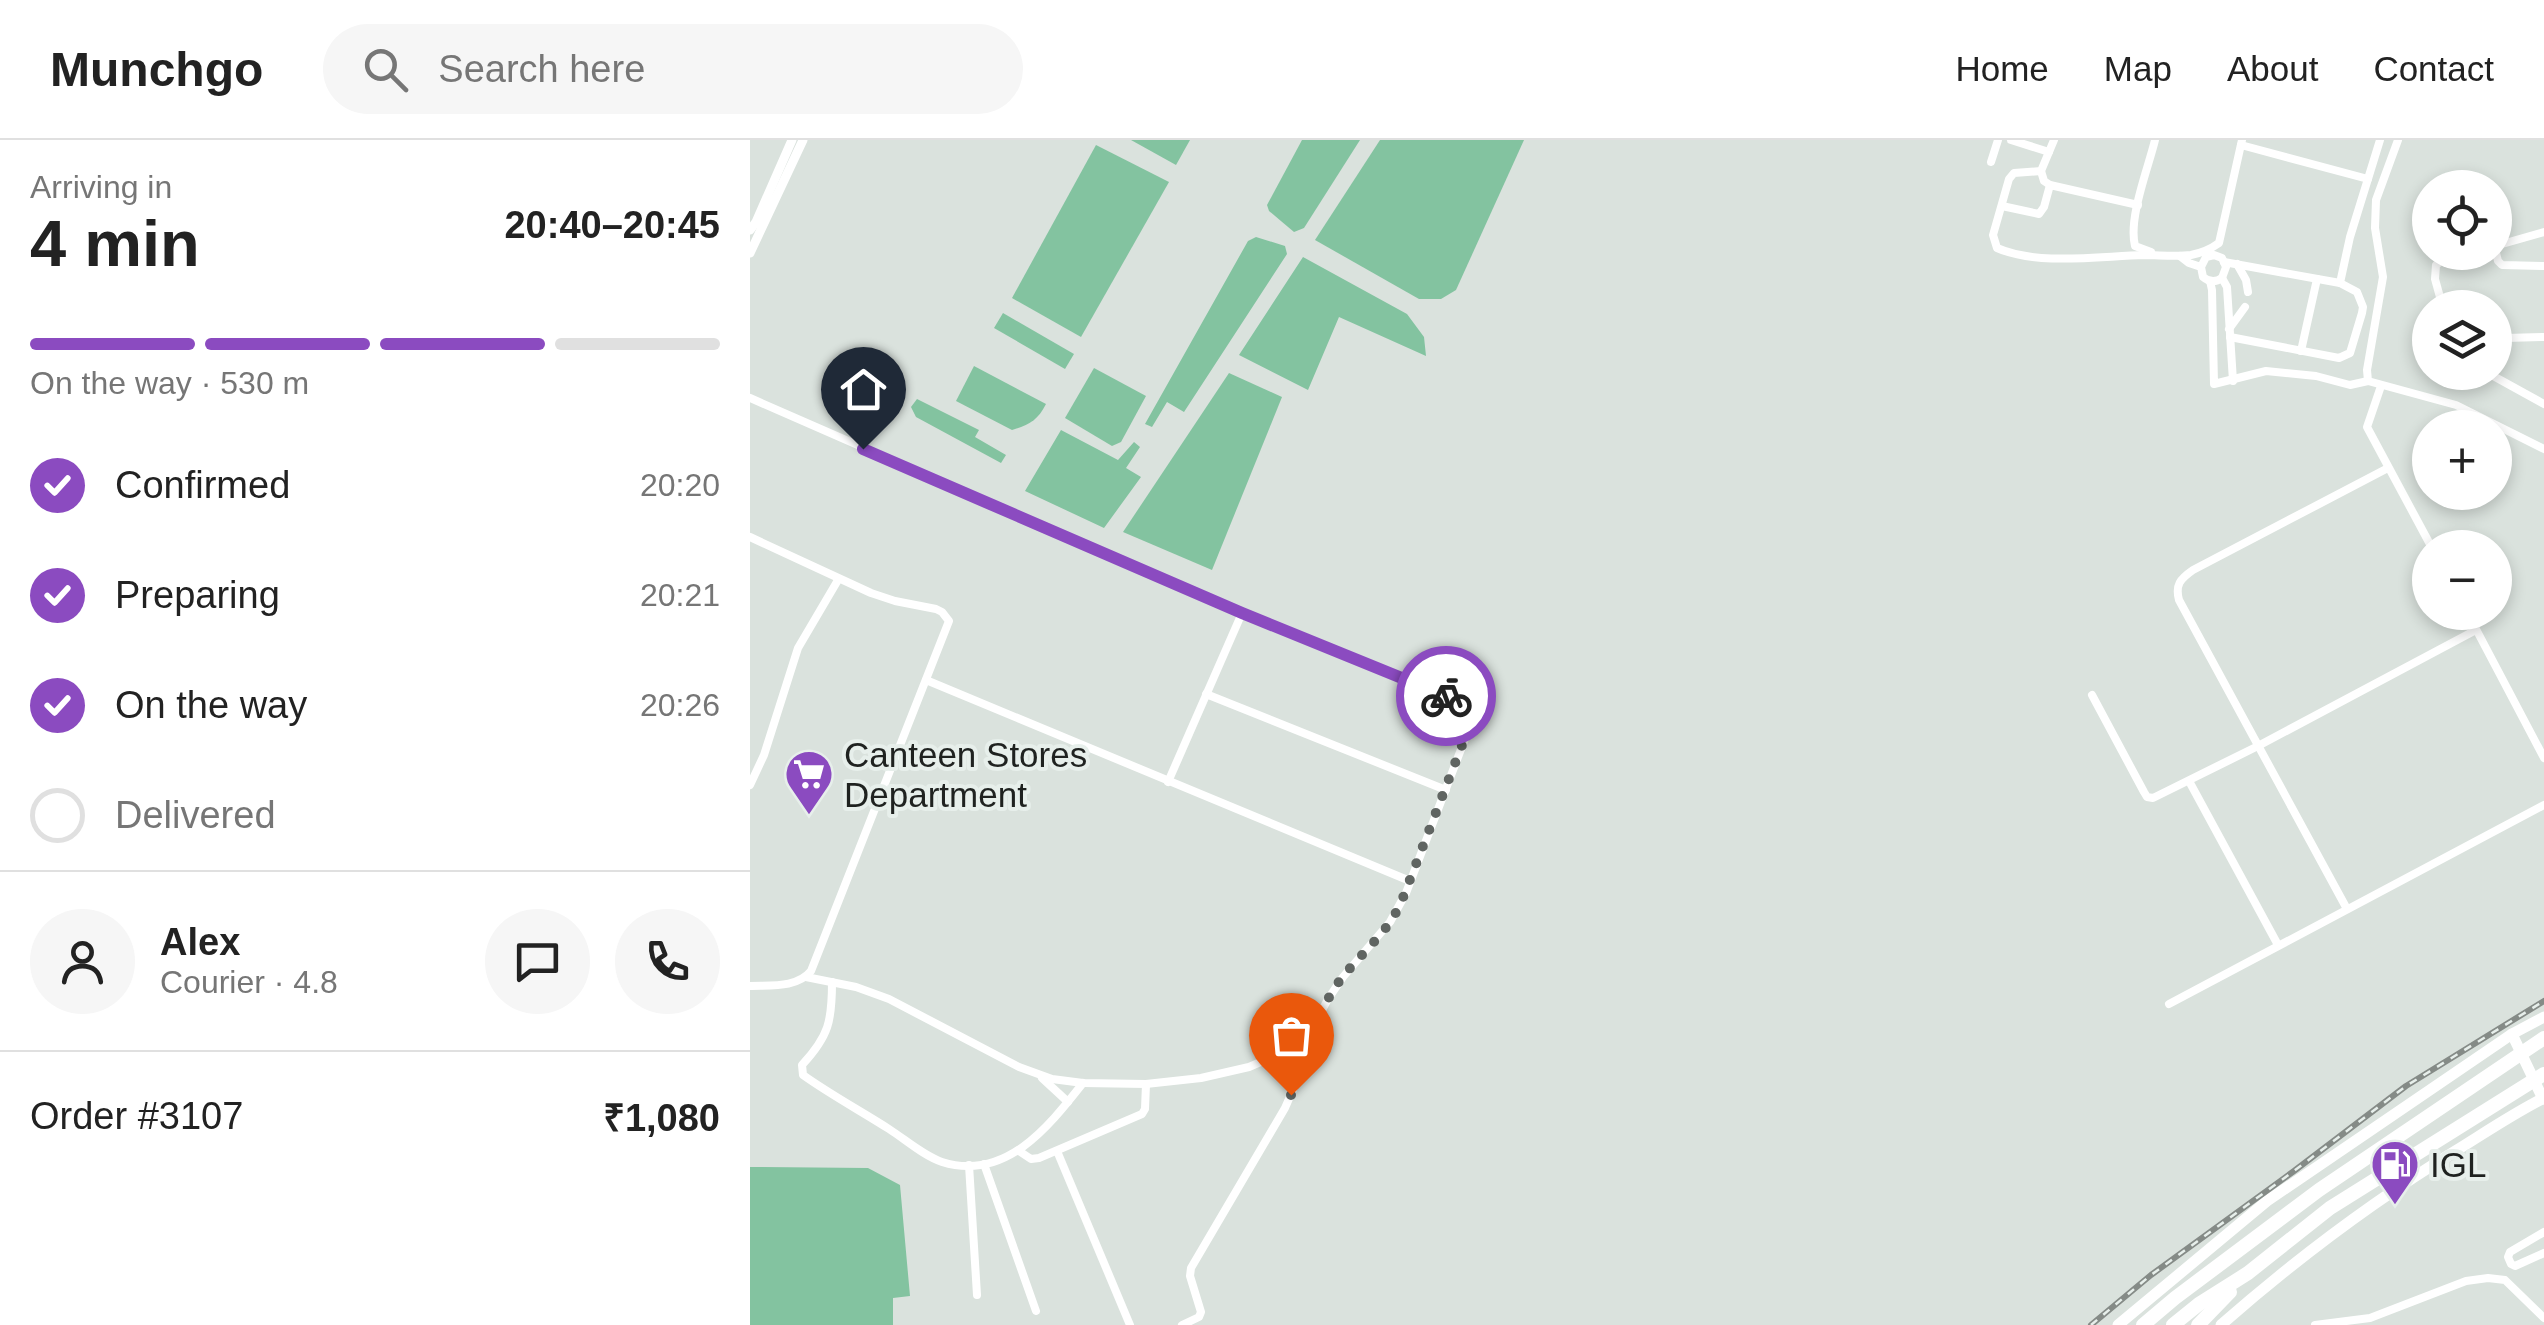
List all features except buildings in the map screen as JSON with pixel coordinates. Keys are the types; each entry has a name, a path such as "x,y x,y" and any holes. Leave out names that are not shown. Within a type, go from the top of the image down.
{"highway":[{"path":"2143,1325 2319,1190 2544,1038"},
{"path":"2198,1325 2248,1274 2330,1208 2544,1074"},
{"path":"2173,1325 2248,1274"}],"main road":[{"path":"2118,1325 2267,1201 2512,1034 2544,1017"},
{"path":"2221,1325 2270,1282 2364,1211 2544,1098 2512,1034"},
{"path":"2501,1066 2544,1046"},
{"path":"2195,1260 2186,1282 2192,1300 2213,1313 2237,1311"}],"street":[{"path":"750,230 792,140"},
{"path":"750,252 803,140"},
{"path":"1991,162 1998,140"},
{"path":"2011,140 2050,152"},
{"path":"2054,140 2041,171 2044,181 2138,205"},
{"path":"2155,140 2133,240 2135,246 2158,255"},
{"path":"2340,283 2380,140"},
{"path":"2368,381 2383,277 2375,228 2376,200 2398,140"},
{"path":"2202,260 2203,276 2210,281 2222,278 2225,272 2219,243 2241,143 2368,180"},
{"path":"2041,171 2011,175 1994,228 1997,248 2043,257 2180,255 2202,260"},
{"path":"2002,206 2040,214 2050,185"},
{"path":"2512,242 2544,232"},
{"path":"2180,255 2189,263 2219,254 2237,264 2340,283 2357,292 2362,307 2350,353 2339,358 2230,333"},
{"path":"2237,264 2248,292"},
{"path":"2512,266 2544,266"},
{"path":"2222,278 2227,287 2233,381"},
{"path":"2301,351 2317,278"},
{"path":"2210,281 2214,384 2266,372 2316,376 2350,385 2368,381 2456,405 2544,449"},
{"path":"2230,333 2245,307"},
{"path":"2512,337 2544,337"},
{"path":"2381,386 2367,427 2422,530"},
{"path":"2512,386 2544,404"},
{"path":"750,398 1242,613 1455,700 1469,709 1471,722 1410,881 1390,922 1342,977 1309,1035 1298,1045 1236,1071 1146,1084 1083,1083 1040,1076 889,999 806,976"},
{"path":"2346,909 2179,600 2178,584 2193,570 2388,468"},
{"path":"750,538 883,598 936,609 946,616 948,628 814,964 796,982 750,986"},
{"path":"750,785 764,755 798,648 838,580"},
{"path":"1168,782 1242,613"},
{"path":"2092,696 2147,797 2157,797 2476,630 2544,758"},
{"path":"926,680 1410,881"},
{"path":"1206,694 1446,790"},
{"path":"2189,780 2278,945"},
{"path":"2169,1004 2544,805"},
{"path":"832,982 829,1028 802,1065 803,1076 939,1161 984,1164 1019,1150 1048,1127 1083,1083"},
{"path":"1182,1325 1202,1312 1191,1268 1286,1108 1294,1085 1298,1045"},
{"path":"1040,1076 1068,1102"},
{"path":"1019,1150 1035,1159 1143,1113 1146,1084"},
{"path":"1057,1151 1130,1325"},
{"path":"984,1164 1036,1311"},
{"path":"969,1165 978,1295"},
{"path":"2506,1280 2510,1252 2544,1232"},
{"path":"2510,1262 2515,1266 2544,1252"},
{"path":"2316,1325 2370,1318 2466,1281 2488,1278 2506,1280 2544,1318"}],"green space":[{"path":"1131,140 1190,140 1176,165"},
{"path":"1302,140 1360,140 1304,228 1294,232 1267,205"},
{"path":"1380,140 1524,140 1456,290 1441,299 1419,299 1315,240"},
{"path":"1096,145 1169,182 1081,337 1012,298"},
{"path":"1256,237 1285,246 1287,254 1184,412 1167,402 1152,427 1145,424 1248,241"},
{"path":"1303,257 1407,314 1424,337 1426,356 1339,317 1308,390 1239,355"},
{"path":"1003,313 1074,354 1065,369 994,328"},
{"path":"974,366 1046,404 1043,410 1032,421 1012,430 956,401"},
{"path":"1094,368 1146,396 1121,442 1112,446 1065,418"},
{"path":"1229,373 1282,397 1212,570 1123,532"},
{"path":"917,399 979,430 975,437 1006,455 1001,463 916,417 911,407"},
{"path":"1061,430 1118,460 1134,442 1140,447 1126,468 1141,477 1104,528 1025,491"},
{"path":"750,1167 868,1168 900,1185 910,1296 893,1298 893,1325 750,1325"}],"railway":[{"path":"2091,1325 2151,1275 2406,1086 2544,1001"}],"way so far":[{"path":"1291,1095 1298,1045 1309,1035 1342,977 1390,922 1410,881 1471,722 1469,709 1446,696"}],"place":[{"name":"Canteen Stores Department","path":"809,816"},
{"name":"IGL","path":"2395,1206"}],"route":[{"path":"863,449 1242,613 1446,696"}]}
